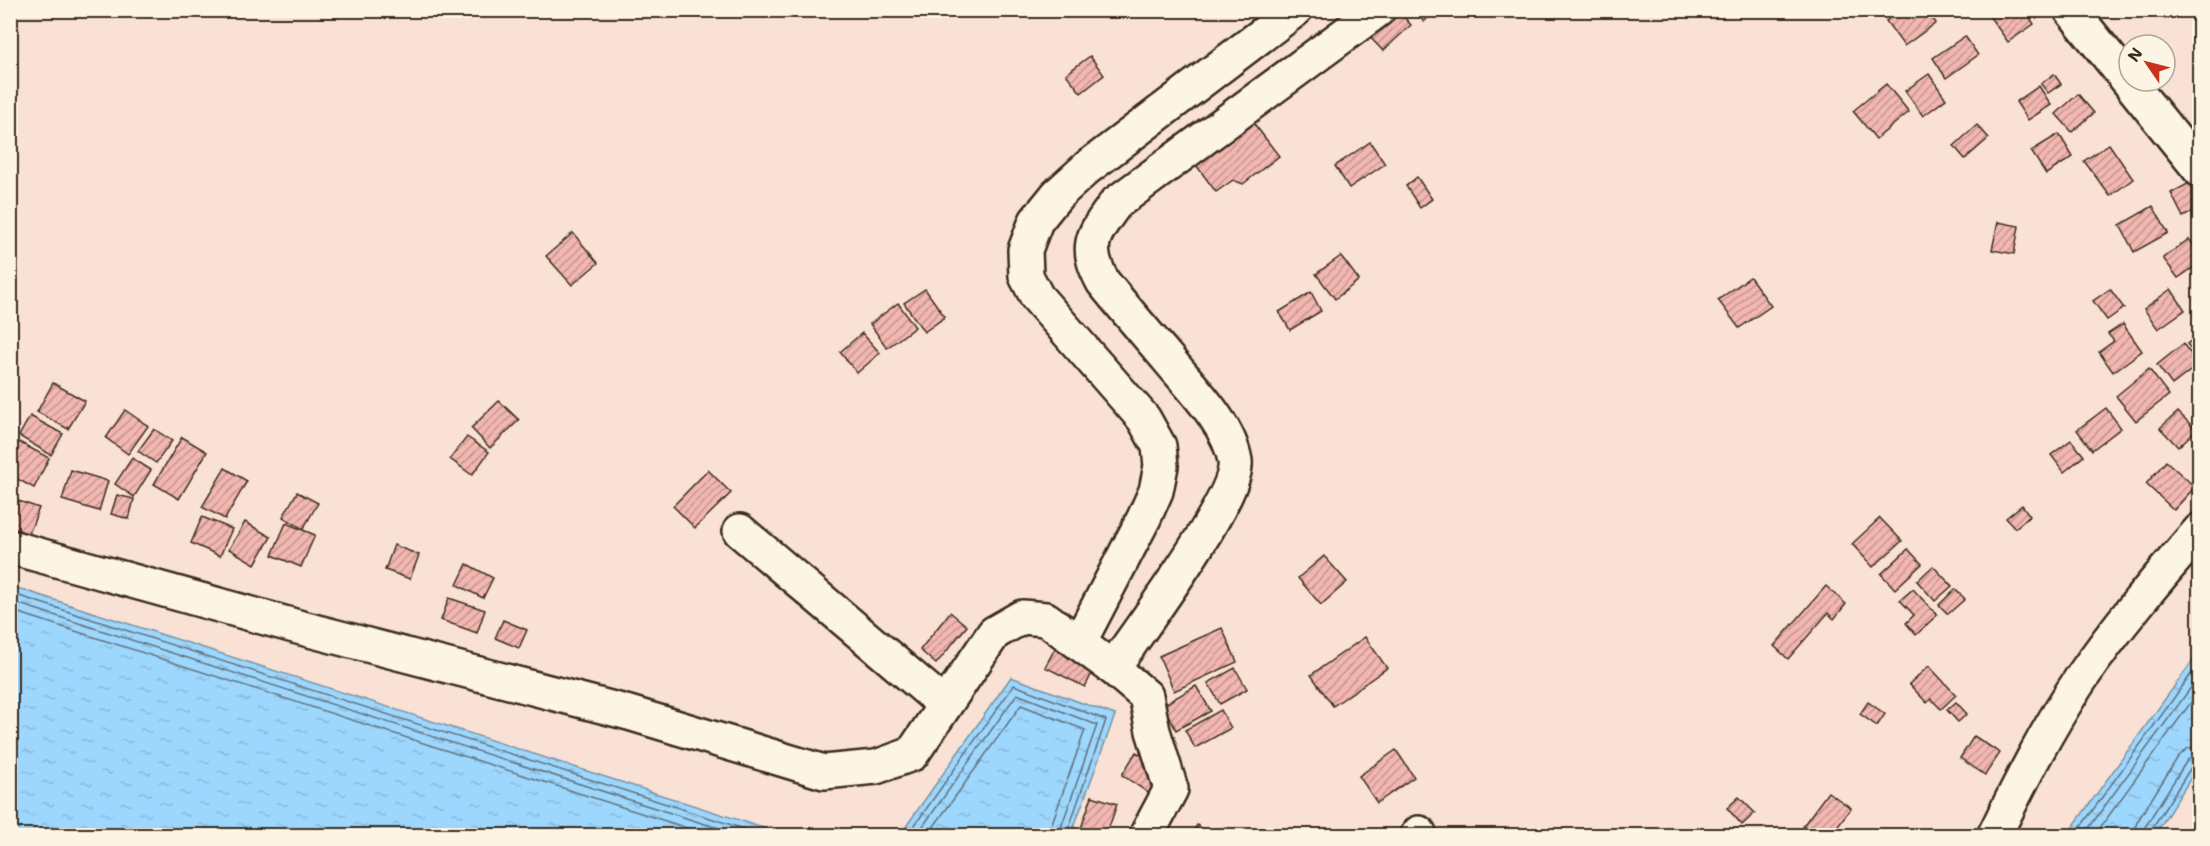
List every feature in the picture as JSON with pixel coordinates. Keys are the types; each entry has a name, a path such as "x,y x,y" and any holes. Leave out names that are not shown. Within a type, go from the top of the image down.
{"street":[{"path":"1079,643 1156,491 1161,466 1159,446 1144,419 1037,297 1026,276 1025,250 1036,221 1057,195 1088,167 1295,10"},
{"path":"1113,668 1213,520 1230,488 1235,464 1230,440 1200,397 1103,282 1093,265 1090,248 1098,228 1116,203 1378,10"},
{"path":"2071,10 2199,170"},
{"path":"1994,836 2025,773 2080,680 2156,581 2199,530"},
{"path":"740,531 945,705"},
{"path":"10,547 298,627 629,713 824,771 876,767 912,754 994,633 1022,617 1046,619 1113,668 1146,696 1153,731 1171,789 1146,836"}],"water":[{"path":"11,586 786,835 11,835"},
{"path":"2199,652 2199,765 2155,835 2067,835"},
{"path":"1011,677 1115,715 1071,835 900,835"}],"building":[{"path":"1395,10 1398,10 1411,25 1383,51 1368,35"},
{"path":"1413,10 1435,10 1424,22"},
{"path":"1900,10 1927,10 1936,23 1904,46 1886,21"},
{"path":"1990,10 2025,10 2034,24 2008,42 1987,13"},
{"path":"1965,36 1978,55 1946,78 1933,58"},
{"path":"1090,56 1104,75 1081,93 1066,74"},
{"path":"1929,74 1946,99 1923,116 1905,91"},
{"path":"2054,74 2061,84 2048,93 2041,84"},
{"path":"1886,84 1909,112 1876,139 1853,111"},
{"path":"2039,86 2051,105 2028,120 2016,102"},
{"path":"2078,94 2094,113 2072,132 2056,114"},
{"path":"1252,121 1279,156 1243,184 1233,180 1216,192 1196,165"},
{"path":"1977,125 1989,138 1965,159 1954,146"},
{"path":"2059,134 2073,157 2046,174 2031,151"},
{"path":"1370,142 1385,164 1349,188 1335,166"},
{"path":"2109,144 2133,179 2110,196 2084,161"},
{"path":"1417,177 1432,199 1420,208 1406,186"},
{"path":"2193,181 2200,194 2200,208 2183,217 2171,193"},
{"path":"2153,206 2168,233 2134,252 2120,225"},
{"path":"1998,222 2019,226 2014,254 1992,250"},
{"path":"573,233 598,263 572,285 546,256"},
{"path":"2189,239 2200,254 2200,263 2178,278 2163,258"},
{"path":"1341,256 1359,280 1335,299 1316,274"},
{"path":"1750,277 1771,306 1739,328 1718,300"},
{"path":"925,289 945,317 924,332 904,303"},
{"path":"2110,289 2124,308 2107,320 2093,301"},
{"path":"2171,289 2185,310 2158,329 2144,309"},
{"path":"1311,292 1321,311 1290,330 1279,312"},
{"path":"898,303 915,327 887,348 870,324"},
{"path":"2123,324 2142,351 2113,372 2099,352 2114,341 2108,334"},
{"path":"862,333 880,353 857,373 840,352"},
{"path":"2200,334 2200,361 2187,344"},
{"path":"2183,344 2199,364 2172,385 2157,365"},
{"path":"2149,369 2169,395 2136,421 2116,396"},
{"path":"53,383 85,401 68,429 37,412"},
{"path":"499,401 519,420 490,448 471,428"},
{"path":"2106,408 2121,428 2092,450 2077,430"},
{"path":"125,410 148,426 128,454 106,438"},
{"path":"2178,412 2196,430 2178,447 2160,428"},
{"path":"30,416 63,434 51,455 19,436"},
{"path":"154,429 172,441 156,463 138,451"},
{"path":"182,437 207,452 179,499 154,484"},
{"path":"467,437 489,452 472,475 450,459"},
{"path":"2071,440 2084,456 2064,472 2051,455"},
{"path":"19,442 49,458 34,488 10,475 10,459"},
{"path":"132,458 151,470 134,497 115,484"},
{"path":"2166,461 2195,487 2174,510 2146,484"},
{"path":"225,468 247,481 225,519 202,507"},
{"path":"71,470 108,481 99,511 62,500"},
{"path":"708,470 731,493 695,528 673,506"},
{"path":"297,492 318,503 303,529 283,517"},
{"path":"117,495 134,499 129,519 111,514"},
{"path":"10,498 39,508 29,534 10,527"},
{"path":"2022,505 2030,516 2015,528 2006,518"},
{"path":"202,517 232,529 220,556 191,543"},
{"path":"1880,518 1902,541 1873,567 1852,544"},
{"path":"245,522 271,537 255,564 229,549"},
{"path":"286,523 315,535 301,567 272,555"},
{"path":"394,545 419,555 410,579 385,570"},
{"path":"1908,549 1922,564 1895,589 1881,574"},
{"path":"1324,556 1347,582 1321,605 1298,578"},
{"path":"467,564 493,578 483,598 457,585"},
{"path":"1933,566 1952,586 1935,601 1917,581"},
{"path":"1826,586 1846,604 1834,619 1828,613 1788,659 1774,646"},
{"path":"1913,589 1937,615 1916,635 1906,623 1914,615 1900,600"},
{"path":"1955,589 1965,599 1948,614 1939,605"},
{"path":"449,598 485,610 477,633 441,620"},
{"path":"950,612 967,626 936,664 920,650"},
{"path":"503,620 527,630 519,648 495,638"},
{"path":"1222,628 1237,662 1174,691 1159,656"},
{"path":"1365,637 1387,668 1333,706 1311,675"},
{"path":"1058,643 1097,663 1085,687 1045,667"},
{"path":"1929,666 1956,695 1941,709 1931,699 1927,703 1909,684"},
{"path":"1235,668 1247,689 1220,704 1208,683"},
{"path":"1196,686 1211,711 1176,730 1163,705"},
{"path":"1868,702 1885,714 1877,726 1860,714"},
{"path":"1956,702 1967,714 1958,722 1947,710"},
{"path":"1221,710 1231,728 1195,748 1185,730"},
{"path":"1974,736 2000,753 1985,775 1960,758"},
{"path":"1396,750 1414,777 1377,803 1359,776"},
{"path":"1136,752 1166,771 1150,794 1122,775"},
{"path":"1828,792 1851,808 1830,836 1815,836 1803,826"},
{"path":"1092,796 1117,804 1106,836 1095,836 1080,831"},
{"path":"1739,797 1755,813 1742,825 1727,808"},
{"path":"1197,825 1213,836 1190,836"}]}
